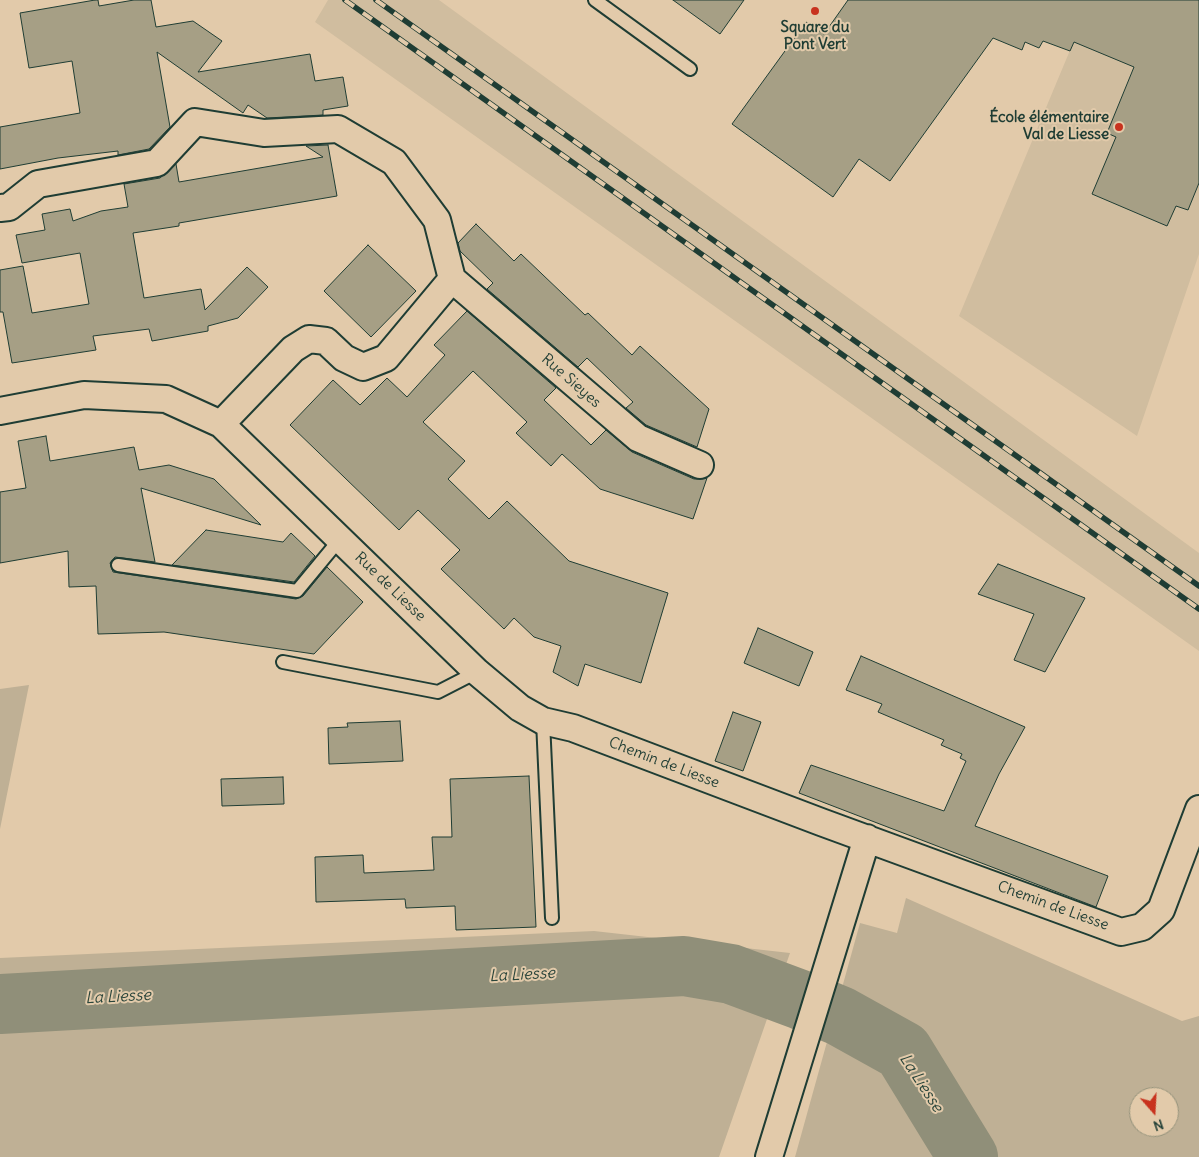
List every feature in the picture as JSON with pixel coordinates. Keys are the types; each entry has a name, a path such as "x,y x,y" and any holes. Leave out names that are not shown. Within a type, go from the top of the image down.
{"street":[{"path":"0,208 9,207 38,184 157,164 195,122 264,133 338,129 394,162 437,220 452,279 386,358 364,367 344,358 326,341 309,339 293,349 221,424 166,400 84,395 0,411"},
{"name":"Rue Sieyes","path":"452,279 638,438 700,465"},
{"name":"Rue de Liesse","path":"221,424 477,672 520,708 542,721 573,728"},
{"name":"Chemin de Liesse","path":"573,728 1121,932 1142,927 1161,910 1199,809"},
{"path":"769,1157 867,838"}],"lane":[{"path":"595,0 690,70"},
{"path":"118,566 297,592 340,539"},
{"path":"283,662 438,692 477,672"},
{"path":"542,721 552,918"}],"shaded area":[{"path":"328,0 439,0 1199,553 1199,651 315,22"},
{"name":"École élémentaire Val de Liesse","path":"1091,0 1199,0 1199,254 1137,436 959,316"},
{"path":"29,685 0,829 0,689"},
{"path":"906,898 1182,1021 1199,1016 1199,1157 795,1157 860,923 897,933"},
{"path":"594,931 790,953 719,1157 0,1157 0,958"}],"building":[{"path":"98,0 99,6 134,0 151,0 156,27 193,21 222,41 198,72 310,54 315,81 343,77 348,106 323,110 323,115 267,118 248,105 243,113 157,52 170,127 149,149 118,155 118,151 58,158 0,169 0,127 80,113 72,61 29,68 20,13"},
{"path":"673,0 744,0 720,34"},
{"path":"848,0 1199,0 1199,183 1188,210 1176,206 1167,226 1092,194 1116,137 1107,133 1134,67 1074,42 1070,51 1043,41 1039,48 1025,42 1022,50 993,38 890,181 859,159 833,197 732,124 806,22 824,34"},
{"path":"328,145 337,196 179,223 179,226 133,233 144,298 201,289 205,310 247,267 268,287 238,318 208,326 208,331 152,341 149,329 93,336 96,350 12,363 3,312 0,312 0,270 23,266 32,313 89,304 80,253 22,263 16,235 45,230 42,214 70,209 73,221 101,211 128,207 124,184 160,178 176,164 179,182 323,157 306,146"},
{"path":"476,224 514,261 521,254 585,315 588,313 632,355 640,346 709,409 697,447 646,425 626,408 633,402 587,358 578,367 487,289 493,283 460,251 458,243"},
{"path":"368,245 416,291 371,337 324,291"},
{"path":"467,311 556,388 544,400 591,445 606,430 632,452 694,479 707,478 693,519 600,489 562,454 551,466 516,433 527,422 473,371 423,422 465,461 448,479 489,519 507,501 569,561 668,593 641,683 585,664 578,686 553,672 561,646 534,637 514,618 504,629 441,569 460,550 418,510 399,530 290,425 333,380 360,405 387,378 407,397 445,355 434,345"},
{"path":"46,436 50,461 134,447 139,470 169,465 214,479 261,525 141,488 155,562 115,557 110,563 113,572 296,599 303,596 327,567 363,602 314,654 164,632 98,634 96,586 69,587 68,551 0,563 0,492 26,488 18,441"},
{"path":"206,530 283,542 291,533 315,556 294,582 172,565"},
{"path":"998,564 1085,598 1045,672 1014,660 1034,614 978,594"},
{"path":"758,628 813,652 799,686 744,663"},
{"path":"861,656 1025,727 999,774 975,826 1108,876 1096,907 799,793 811,765 944,811 966,761 960,758 962,754 941,745 944,740 878,712 882,704 846,690"},
{"path":"733,712 761,722 743,771 715,761"},
{"path":"400,721 403,761 329,764 328,728 348,727 347,723"},
{"path":"529,776 536,927 456,930 455,906 406,908 405,899 316,902 315,857 363,855 364,873 434,870 432,837 452,837 450,779"},
{"path":"283,777 284,804 222,806 221,779"}],"waterway":[{"name":"La Liesse","path":"0,1004 684,966 731,974 801,1000 840,1016 903,1051 968,1157"}],"railway":[{"path":"345,0 1199,609"},
{"path":"376,0 1199,586"}],"place":[{"name":"Square du Pont Vert","path":"815,11"},
{"name":"École élémentaire Val de Liesse","path":"1119,127"}]}
